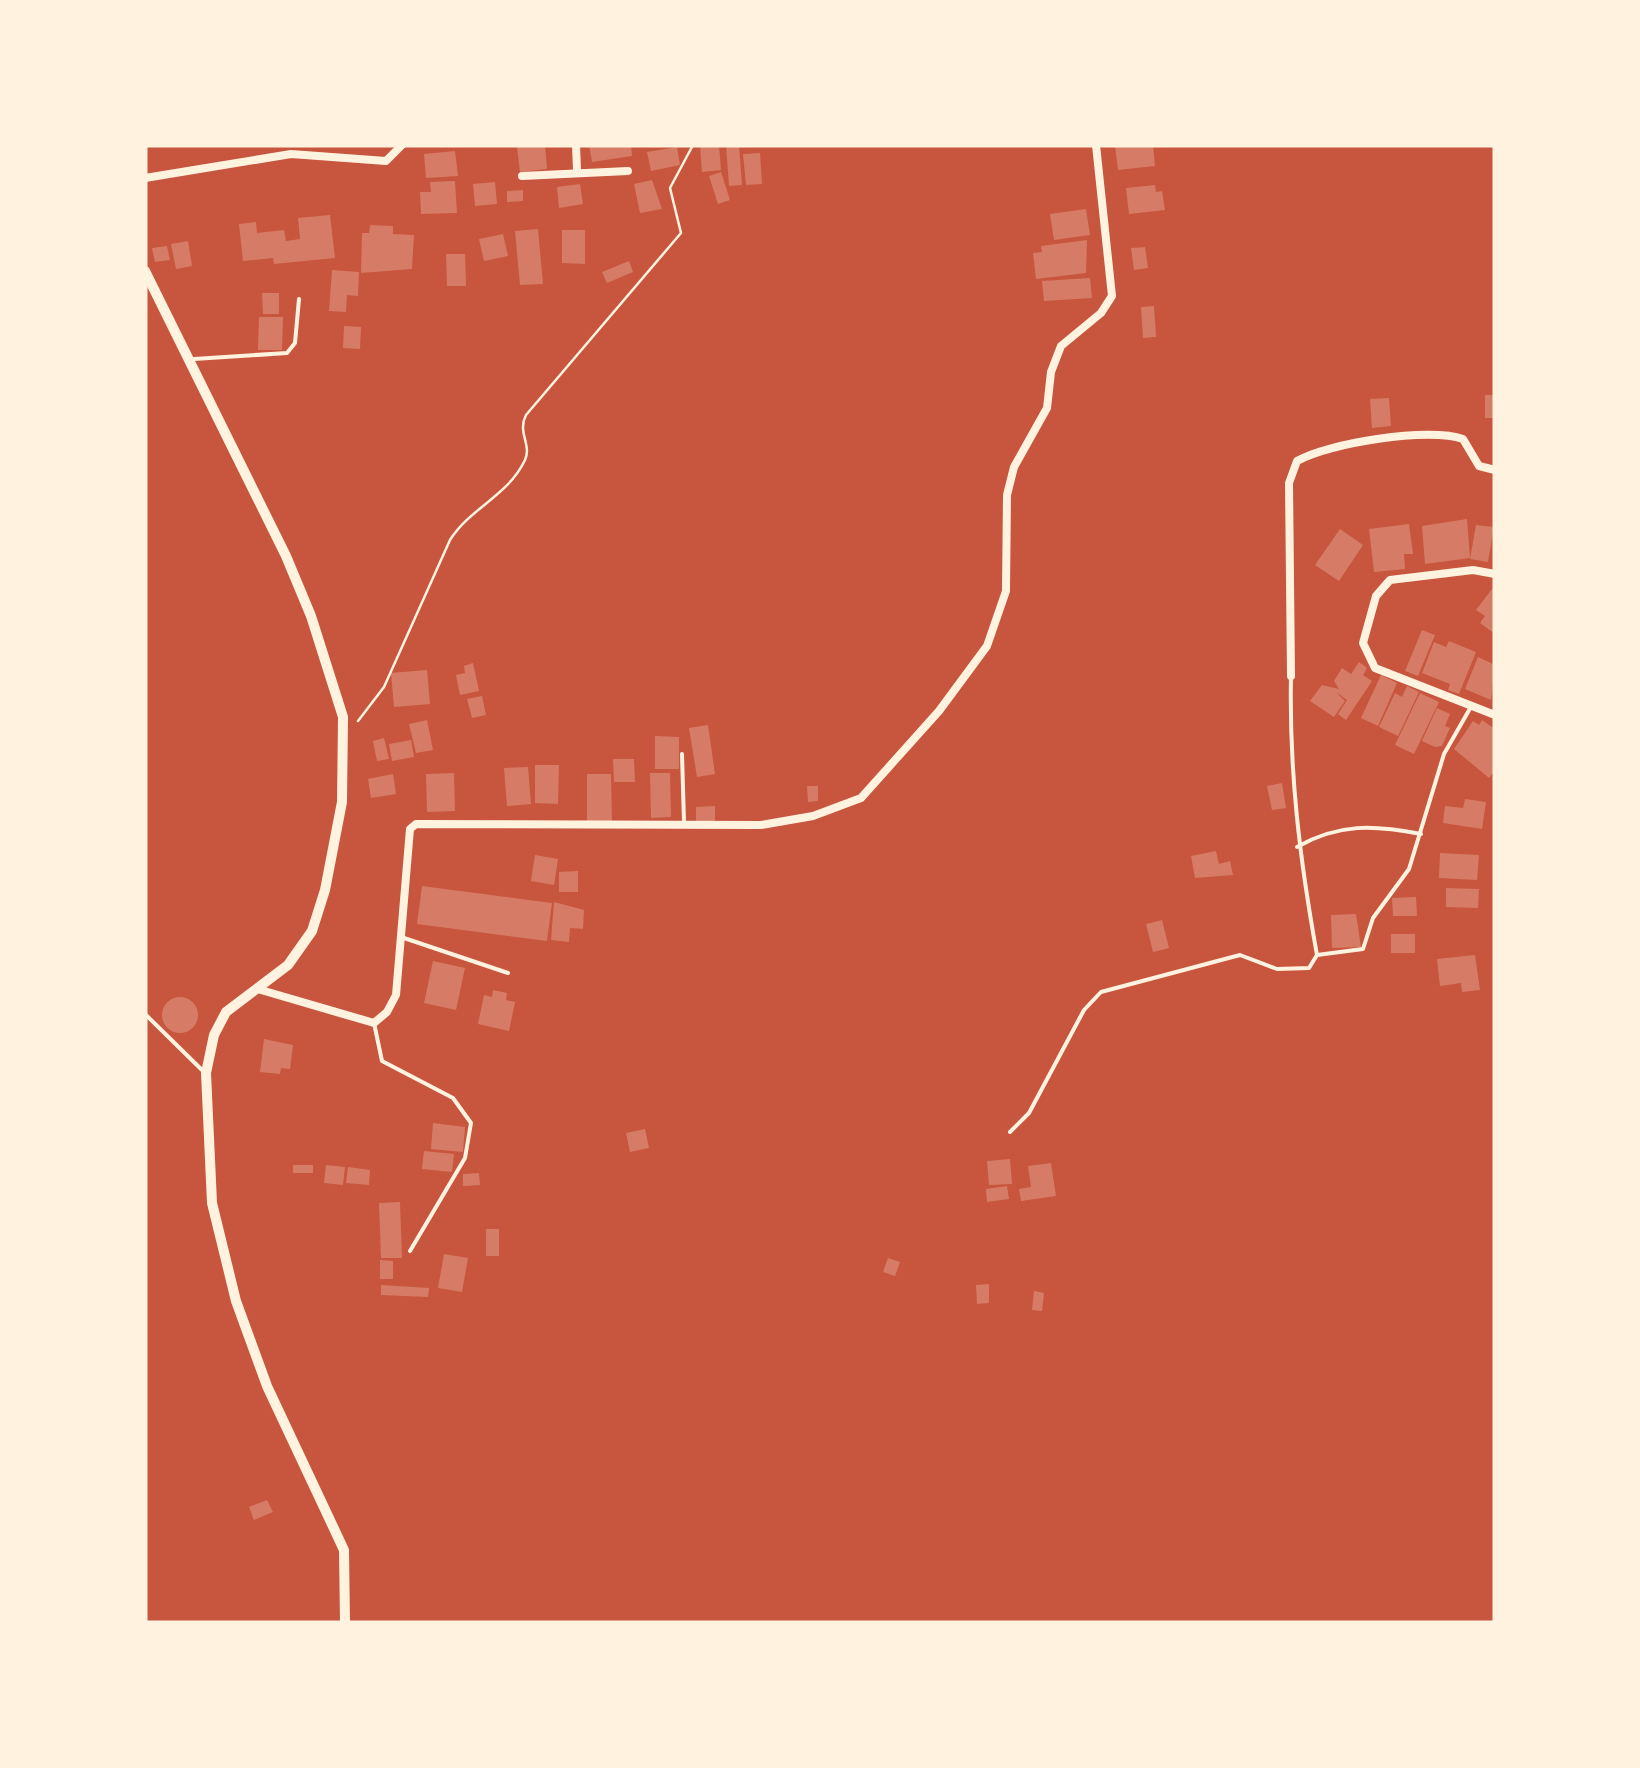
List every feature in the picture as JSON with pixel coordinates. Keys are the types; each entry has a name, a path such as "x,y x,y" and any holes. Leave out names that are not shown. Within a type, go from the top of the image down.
{"street":[{"path":"145,178 290,154 386,160 402,145"},
{"path":"576,145 577,170"},
{"path":"260,990 374,1022 393,1004 404,938 410,830 416,824 684,827 789,822 861,798 939,712 987,646 1006,591 1007,495 1014,467 1047,408 1051,372 1061,346 1101,313 1112,296 1096,145"},
{"path":"522,176 577,170 628,171"},
{"path":"145,270 305,601 334,680 344,733 342,802 325,890 303,948 260,990 233,1006 220,1020 206,1073 212,1203 236,1301 266,1386 344,1550 344,1623"},
{"path":"1291,676 1289,483 1297,461 1319,451 1442,434 1463,439 1478,466 1495,470"},
{"path":"1495,574 1473,570 1386,582 1376,596 1363,643 1375,668 1495,715"}],"lane":[{"path":"189,360 287,353 295,344 299,300"},
{"path":"1010,1132 1029,1113 1084,1010 1100,992 1240,956 1285,970 1308,968 1317,955 1297,847 1290,755 1291,676"},
{"path":"1317,955 1363,950 1372,918 1410,869 1444,754 1472,706"},
{"path":"682,754 684,827"},
{"path":"1297,847 1338,828 1360,826 1421,834"},
{"path":"404,938 508,973"},
{"path":"145,1014 206,1073"},
{"path":"374,1022 382,1060 453,1098 471,1123 465,1158 410,1251"}],"path":[{"path":"344,733 378,700 458,527 492,503 524,462 527,453 520,432 526,415 682,233 670,188 693,145"}],"building":[{"path":"545,145 547,169 520,172 517,147"},
{"path":"589,145 631,145 632,156 592,162"},
{"path":"700,145 719,145 721,170 702,172"},
{"path":"726,145 739,145 742,185 729,186"},
{"path":"1153,145 1155,166 1118,170 1115,146"},
{"path":"677,147 680,165 651,171 647,152"},
{"path":"455,151 458,176 426,178 424,154"},
{"path":"760,153 762,184 746,185 743,154"},
{"path":"721,172 730,200 718,204 709,176"},
{"path":"652,180 662,209 640,213 634,184"},
{"path":"455,181 457,213 421,214 420,192 431,192 430,182"},
{"path":"495,182 497,204 475,206 473,184"},
{"path":"580,184 583,204 559,208 557,187"},
{"path":"1155,185 1156,192 1162,191 1165,210 1129,214 1126,188"},
{"path":"523,190 523,201 507,202 507,191"},
{"path":"1086,209 1090,235 1054,240 1050,214"},
{"path":"330,215 335,258 274,264 273,258 243,261 239,224 256,222 257,233 284,230 286,241 300,239 298,218"},
{"path":"370,225 393,226 393,234 414,235 412,269 361,273 362,233 369,233"},
{"path":"538,229 543,284 520,285 515,231"},
{"path":"562,230 585,230 585,264 562,263"},
{"path":"503,234 508,256 484,261 479,239"},
{"path":"1087,240 1086,273 1036,279 1033,253 1042,252 1041,246"},
{"path":"188,241 192,266 176,269 171,244"},
{"path":"167,246 170,260 155,262 152,248"},
{"path":"1145,247 1148,268 1134,270 1131,248"},
{"path":"446,254 465,254 466,286 447,286"},
{"path":"629,261 633,272 607,283 602,272"},
{"path":"332,270 359,272 358,296 347,295 346,312 329,311"},
{"path":"1090,278 1092,298 1044,301 1042,281"},
{"path":"262,293 279,293 279,314 263,314"},
{"path":"1154,306 1156,337 1143,338 1141,307"},
{"path":"259,317 283,317 282,350 258,350"},
{"path":"344,326 361,327 360,349 343,348"},
{"path":"1485,395 1495,395 1495,418 1485,418"},
{"path":"1389,398 1391,426 1372,428 1370,399"},
{"path":"1467,519 1470,558 1425,564 1422,526"},
{"path":"1409,524 1413,554 1404,554 1405,569 1374,572 1369,529"},
{"path":"1476,525 1494,527 1488,562 1470,559"},
{"path":"1340,529 1363,545 1339,581 1315,565"},
{"path":"1495,585 1495,634 1480,623 1485,616 1476,610"},
{"path":"1422,630 1435,635 1418,676 1405,671"},
{"path":"1449,641 1476,652 1459,694 1448,690 1450,684 1422,673 1434,642 1446,647"},
{"path":"1478,657 1495,665 1491,700 1465,689"},
{"path":"1359,662 1367,668 1363,675 1372,681 1346,720 1338,714 1347,700 1336,692 1345,701 1334,717 1310,701 1322,685 1339,689 1334,681 1342,668 1351,674"},
{"path":"473,663 479,691 460,695 456,675 465,673 464,666"},
{"path":"427,670 430,704 394,707 391,673"},
{"path":"1381,675 1397,683 1378,726 1361,718"},
{"path":"1407,686 1419,692 1398,736 1379,727 1395,693 1402,697"},
{"path":"1420,693 1439,702 1414,754 1395,745"},
{"path":"482,696 486,715 472,718 467,699"},
{"path":"1437,708 1450,714 1445,726 1450,728 1442,746 1435,747 1422,741"},
{"path":"427,720 433,750 416,753 409,724"},
{"path":"1482,720 1495,729 1495,770 1489,778 1454,749 1473,721 1479,725"},
{"path":"708,725 715,774 697,777 689,728"},
{"path":"655,736 679,737 679,769 655,769"},
{"path":"384,738 389,759 377,761 373,741"},
{"path":"411,740 414,757 392,761 389,744"},
{"path":"613,759 634,759 635,782 614,782"},
{"path":"535,765 559,765 558,804 535,803"},
{"path":"528,767 531,804 507,806 504,768"},
{"path":"454,773 455,811 427,812 426,774"},
{"path":"650,773 670,773 671,817 651,818"},
{"path":"393,774 396,794 371,798 368,779"},
{"path":"587,774 611,774 612,823 587,823"},
{"path":"1282,783 1286,808 1272,810 1267,786"},
{"path":"807,786 818,786 818,801 808,802"},
{"path":"1465,799 1486,802 1482,829 1443,823 1445,806 1463,808"},
{"path":"715,806 715,824 696,825 696,807"},
{"path":"1216,851 1219,864 1230,861 1233,875 1195,878 1191,856"},
{"path":"1440,853 1479,855 1477,880 1439,878"},
{"path":"535,855 558,859 554,885 531,881"},
{"path":"578,871 578,892 559,892 559,872"},
{"path":"422,886 552,903 547,941 417,924"},
{"path":"1446,888 1479,889 1478,908 1446,907"},
{"path":"1416,897 1417,916 1393,916 1392,898"},
{"path":"554,902 584,910 583,929 570,928 569,942 551,940"},
{"path":"1356,914 1361,947 1332,948 1331,915"},
{"path":"1162,920 1169,948 1153,952 1146,924"},
{"path":"1391,934 1415,934 1415,953 1391,953"},
{"path":"1475,955 1480,990 1462,992 1461,983 1440,986 1437,959"},
{"path":"433,961 465,968 456,1010 424,1003"},
{"path":"493,990 507,993 506,1000 515,1002 509,1031 478,1024 484,995 492,997"},
{"path":"180,997 193,1002 198,1015 193,1028 180,1033 167,1028 162,1015 167,1002"},
{"path":"264,1039 293,1045 290,1069 281,1068 280,1074 260,1072"},
{"path":"433,1123 465,1127 463,1152 431,1149"},
{"path":"645,1129 649,1148 630,1152 626,1133"},
{"path":"424,1151 454,1154 452,1172 422,1169"},
{"path":"1010,1159 1012,1184 989,1185 987,1161"},
{"path":"1051,1163 1056,1196 1021,1201 1019,1189 1031,1187 1028,1166"},
{"path":"293,1165 313,1165 313,1173 293,1173"},
{"path":"326,1165 345,1167 343,1185 324,1183"},
{"path":"348,1167 370,1170 369,1185 346,1183"},
{"path":"479,1173 480,1185 463,1186 463,1174"},
{"path":"1007,1186 1009,1199 987,1202 986,1189"},
{"path":"400,1202 402,1258 381,1258 379,1203"},
{"path":"486,1229 499,1229 499,1256 486,1256"},
{"path":"444,1254 468,1258 462,1292 438,1288"},
{"path":"888,1258 900,1262 895,1276 883,1272"},
{"path":"380,1260 393,1261 393,1279 380,1279"},
{"path":"989,1284 989,1303 977,1304 976,1285"},
{"path":"381,1285 429,1288 428,1297 381,1295"},
{"path":"1034,1291 1044,1293 1042,1311 1032,1310"},
{"path":"267,1500 273,1512 254,1520 249,1507"}]}
